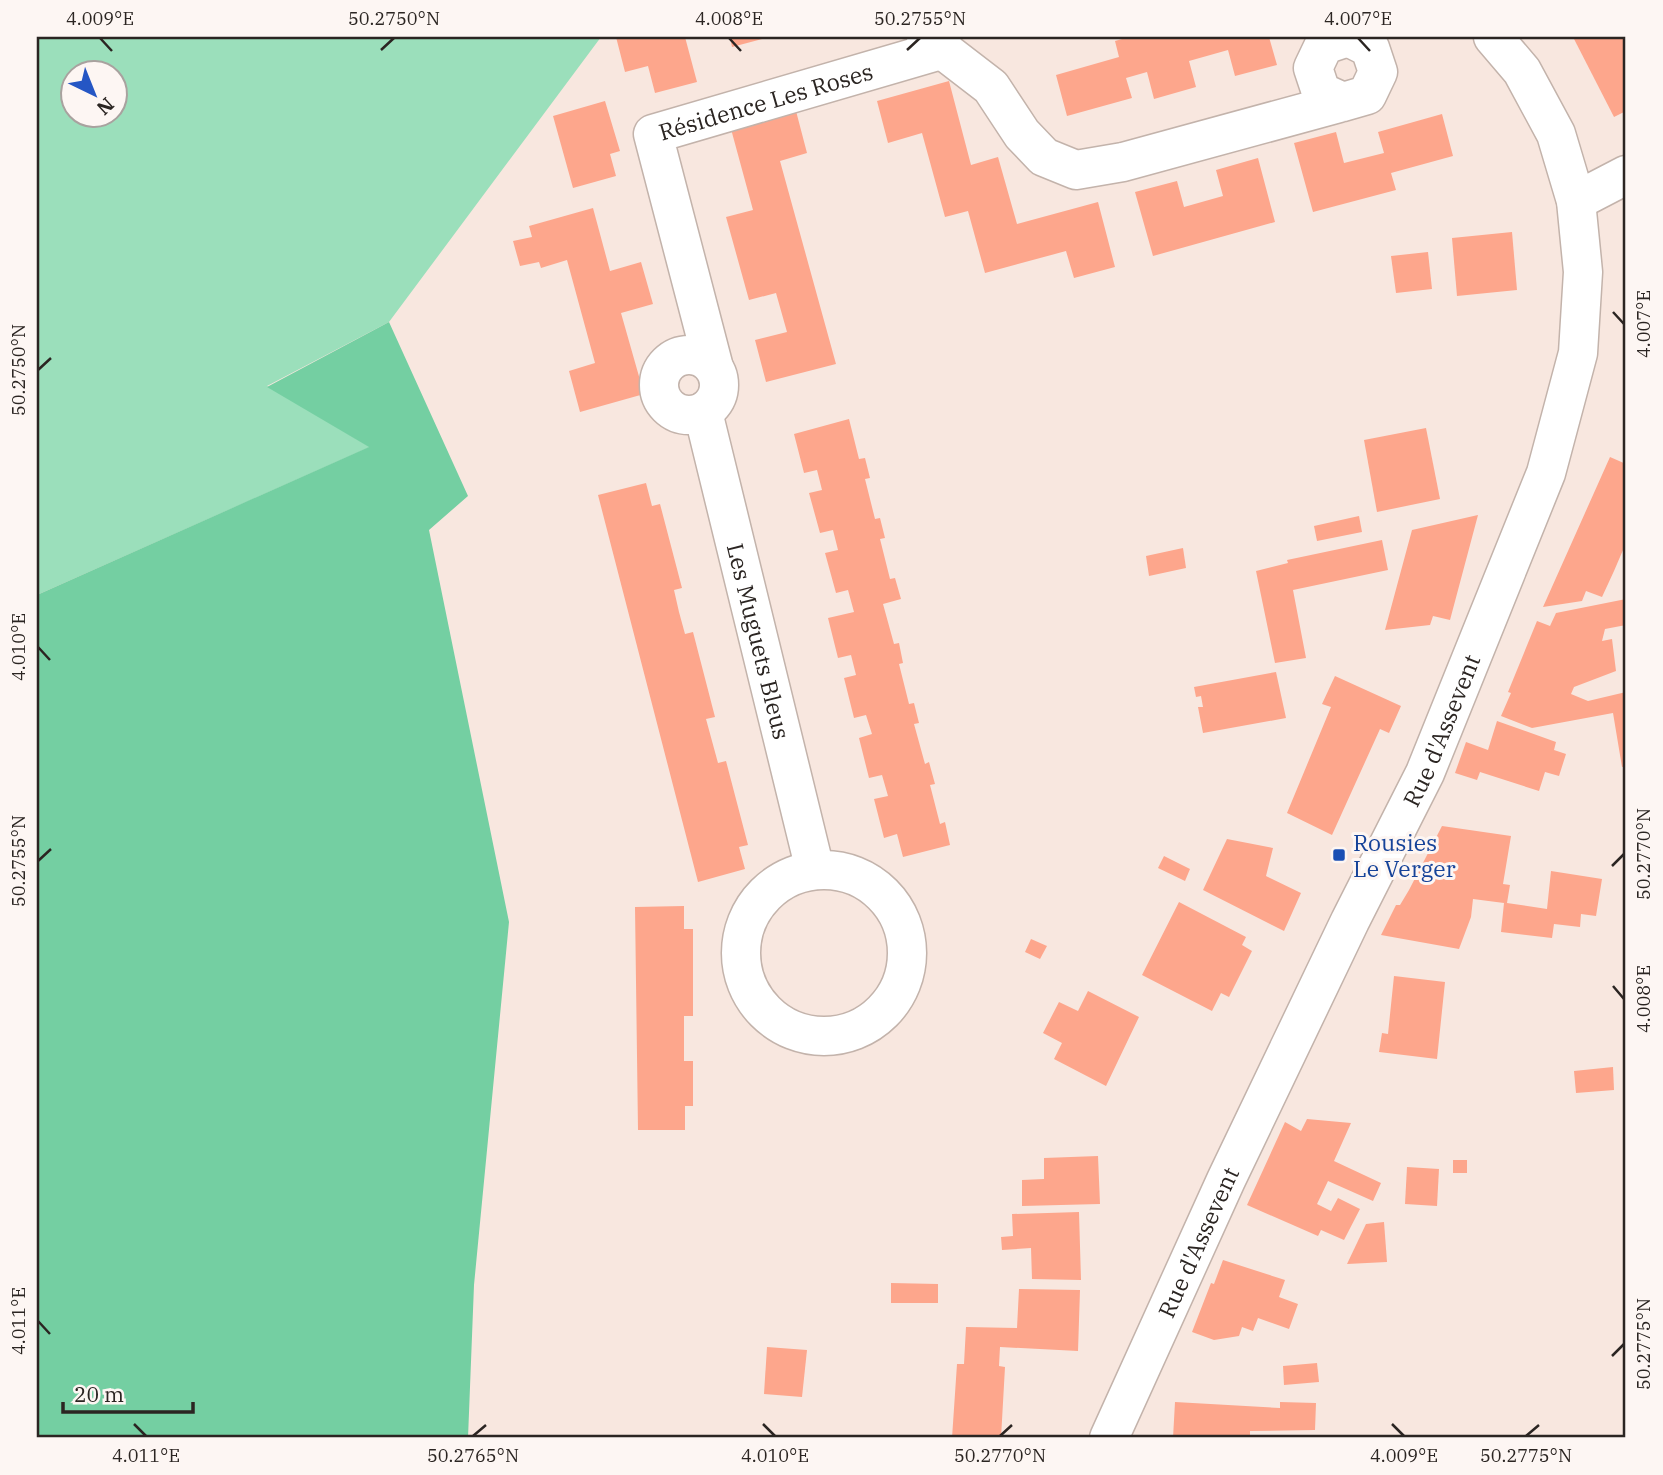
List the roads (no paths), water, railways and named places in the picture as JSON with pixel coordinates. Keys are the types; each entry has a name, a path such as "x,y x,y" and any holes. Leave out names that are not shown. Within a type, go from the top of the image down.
{"street":[{"name":"Rue d'Assevent","path":"1109,1438 1231,1167 1425,773 1546,473 1578,354 1583,272 1576,201 1556,134 1522,71 1493,37"},
{"name":"Résidence Les Roses","path":"713,364 653,134 935,43 991,87 1022,134 1044,157 1076,170 1123,162 1343,102"},
{"path":"1576,201 1626,175"},
{"path":"691,353 713,364 722,387 711,409 703,412 688,417 666,407 657,384 668,362 691,353"},
{"name":"Les Muguets Bleus","path":"703,412 815,870"},
{"path":"815,870 854,875 886,897 898,914 907,956 903,979 892,1000 876,1018 856,1030 831,1036 805,1034 781,1024 771,1016 761,1007 747,986 741,961 743,935 751,911 768,891 790,877 815,870"}],"place":[{"name":"Rousies Le Verger","path":"1339,855"}]}
